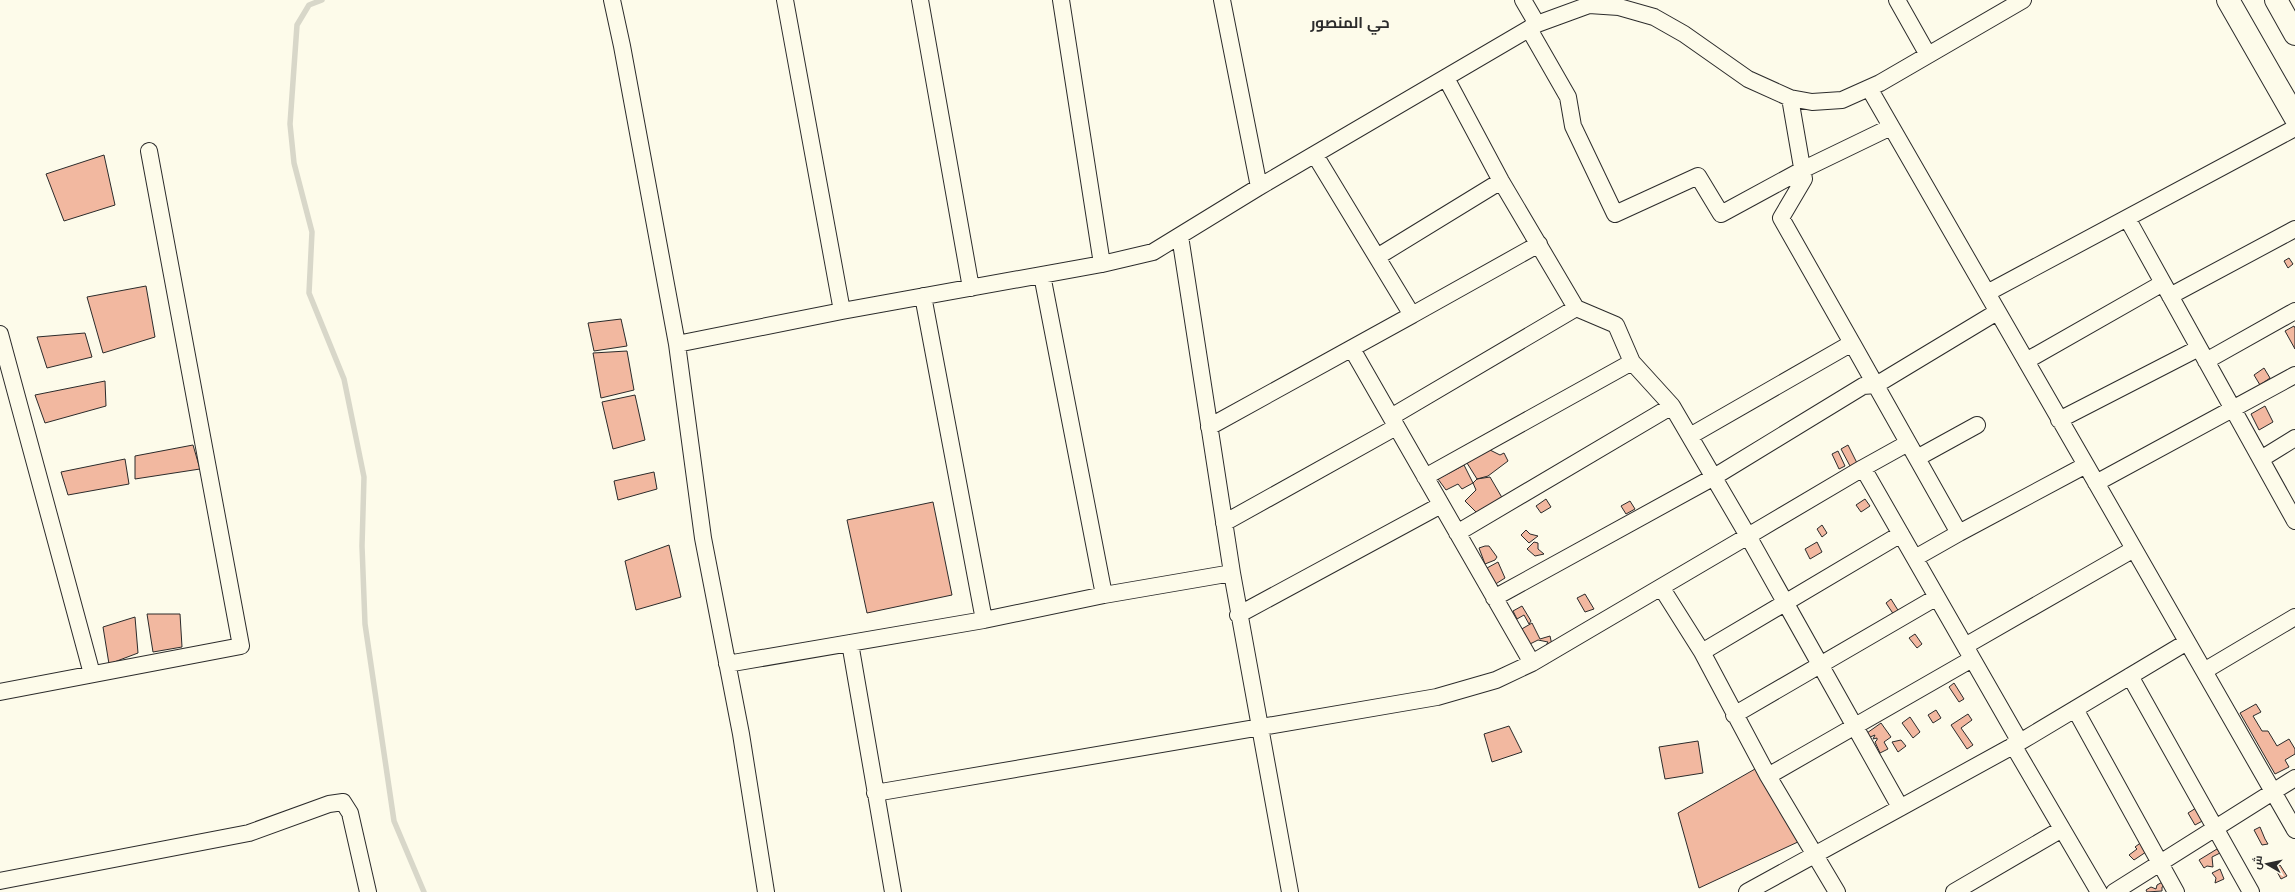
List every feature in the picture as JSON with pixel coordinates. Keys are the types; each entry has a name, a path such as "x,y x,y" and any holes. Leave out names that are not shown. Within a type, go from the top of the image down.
{"main road":[{"path":"2228,0 2295,117"},
{"path":"2276,0 2295,34"}],"street":[{"path":"612,0 624,54 677,344 703,538 727,664 766,892"},
{"path":"785,0 842,311"},
{"path":"920,0 971,288"},
{"path":"1061,0 1102,264"},
{"path":"1222,0 1259,187"},
{"path":"1524,0 1533,27 1568,97 1572,126 1615,214 1698,176 1721,214 1802,170 1891,127"},
{"path":"1897,0 1928,56"},
{"path":"677,344 842,311 1102,264 1153,252 1259,187 1533,27 1589,5 1619,7 1654,17 1684,34 1748,79 1790,98 1812,102 1842,100 1869,88 1928,56 2023,0"},
{"path":"1446,78 1501,181 1576,308 1616,325 1632,362 1672,406 1748,536 1900,807"},
{"path":"1869,88 2295,830"},
{"path":"1790,98 1804,179 1781,218 1959,533"},
{"path":"1987,293 2295,128"},
{"path":"0,692 242,646 149,151"},
{"path":"1315,155 1412,315"},
{"path":"1377,257 1501,181"},
{"path":"2127,218 2261,459 2292,510"},
{"path":"2026,361 2167,290 2295,229"},
{"path":"1180,236 1238,615 1290,892"},
{"path":"1209,427 1539,244"},
{"path":"1042,275 1104,595"},
{"path":"923,296 984,620"},
{"path":"1224,524 1394,422 1576,308"},
{"path":"2059,420 2295,311"},
{"path":"1494,598 1714,477 1863,386 1876,385 1997,312"},
{"path":"0,334 92,674"},
{"path":"1690,436 1852,343"},
{"path":"1352,349 1532,663"},
{"path":"1425,476 1632,362"},
{"path":"2096,483 2295,375"},
{"path":"1457,533 1672,406"},
{"path":"1917,458 1977,426"},
{"path":"2261,459 2295,438"},
{"path":"876,793 1437,697 1496,680 1532,663 1908,443"},
{"path":"1915,558 2086,465"},
{"path":"1863,468 1968,652 2062,829 2099,892"},
{"path":"1238,615 1442,506"},
{"path":"1702,652 1901,534"},
{"path":"1768,776 1854,726 1968,652 2134,549"},
{"path":"727,664 984,620 1104,595 1232,573"},
{"path":"1661,587 1702,652 1734,715 1768,776 1837,892"},
{"path":"1734,715 1821,666 1937,597"},
{"path":"2204,671 2295,618"},
{"path":"1747,892 2017,744 2187,642"},
{"path":"850,643 893,892"},
{"path":"2130,676 2216,827 2251,892"},
{"path":"2075,709 2176,892"},
{"path":"2114,892 2272,790 2295,778"},
{"path":"10,884 249,833 329,804 343,802 350,813 368,892"},
{"path":"1954,892 2062,829"}],"building":[{"path":"104,155 115,205 64,221 46,174"},
{"path":"2289,258 2293,264 2288,268 2284,261"},
{"path":"146,286 155,337 103,353 87,297"},
{"path":"621,319 627,346 594,351 588,323"},
{"path":"2294,326 2295,328 2295,349 2285,331"},
{"path":"85,333 92,357 47,368 37,337"},
{"path":"627,351 634,390 601,398 593,353"},
{"path":"2264,368 2270,378 2260,385 2254,375"},
{"path":"105,381 106,406 45,423 35,395"},
{"path":"635,395 645,440 613,449 602,402"},
{"path":"2265,406 2273,422 2259,430 2251,414"},
{"path":"193,445 200,469 135,479 135,456"},
{"path":"1848,445 1857,463 1850,466 1841,449"},
{"path":"1488,449 1500,455 1504,453 1508,461 1488,476 1477,479 1467,463"},
{"path":"1838,451 1845,466 1839,469 1832,454"},
{"path":"125,459 129,484 68,495 61,472"},
{"path":"1464,465 1473,483 1462,489 1458,484 1446,490 1438,479"},
{"path":"654,472 657,489 618,500 614,481"},
{"path":"1490,477 1504,501 1479,515 1465,501 1476,490 1473,483 1477,479"},
{"path":"1546,499 1551,507 1541,513 1536,506"},
{"path":"1865,499 1870,506 1861,512 1856,505"},
{"path":"1630,501 1635,509 1626,514 1621,506"},
{"path":"933,502 952,595 867,613 847,520"},
{"path":"1822,525 1827,533 1822,537 1817,529"},
{"path":"1526,530 1530,534 1538,536 1529,543 1521,535"},
{"path":"1534,542 1538,543 1538,549 1544,554 1535,556 1527,549"},
{"path":"1817,542 1822,552 1810,559 1805,549"},
{"path":"669,545 681,597 636,610 625,561"},
{"path":"1489,546 1497,557 1495,560 1485,564 1479,548"},
{"path":"1498,562 1505,578 1494,585 1487,568"},
{"path":"1585,594 1594,609 1585,612 1577,598"},
{"path":"1891,599 1901,615 1896,618 1886,603"},
{"path":"1522,606 1531,621 1529,624 1524,615 1517,619 1513,611"},
{"path":"147,614 180,614 182,647 153,652"},
{"path":"135,617 138,653 109,664 103,627"},
{"path":"1532,623 1540,639 1550,636 1552,645 1545,647 1548,642 1538,640 1528,645 1520,630"},
{"path":"1915,634 1922,644 1917,648 1909,638"},
{"path":"1954,683 1964,699 1959,702 1949,687"},
{"path":"2256,704 2261,712 2253,716 2262,731 2268,731 2277,746 2289,739 2295,749 2295,754 2285,760 2289,767 2275,774 2240,713"},
{"path":"1936,710 1941,718 1933,723 1928,715"},
{"path":"1968,714 1972,720 1961,728 1973,745 1967,749 1951,725"},
{"path":"1910,717 1920,732 1913,738 1902,723"},
{"path":"1881,723 1891,737 1884,742 1888,749 1880,753 1875,742 1877,738 1873,739 1875,735 1870,737 1867,733"},
{"path":"1509,726 1522,752 1492,762 1484,734"},
{"path":"1901,740 1906,746 1898,752 1892,742"},
{"path":"1698,741 1703,773 1665,779 1659,747"},
{"path":"1762,765 1800,841 1699,888 1678,813"},
{"path":"2201,805 2208,818 2195,825 2188,813"},
{"path":"2260,827 2268,844 2262,845 2254,830"},
{"path":"2143,841 2149,850 2134,860 2129,855 2137,849 2135,847"},
{"path":"2217,849 2220,853 2212,857 2213,867 2207,866 2204,868 2199,860"},
{"path":"2280,865 2287,876 2281,879 2275,868"},
{"path":"2220,869 2224,879 2215,883 2216,878 2212,873"},
{"path":"2166,880 2168,884 2162,887 2162,891 2147,892 2146,890 2151,887 2156,889 2157,885"}],"waterway":[{"path":"322,0 309,5 297,25 290,124 294,163 312,232 309,293 344,379 364,477 362,546 365,624 394,821 424,892"}],"district":[{"name":"حي المنصور","path":"1350,23"}]}
